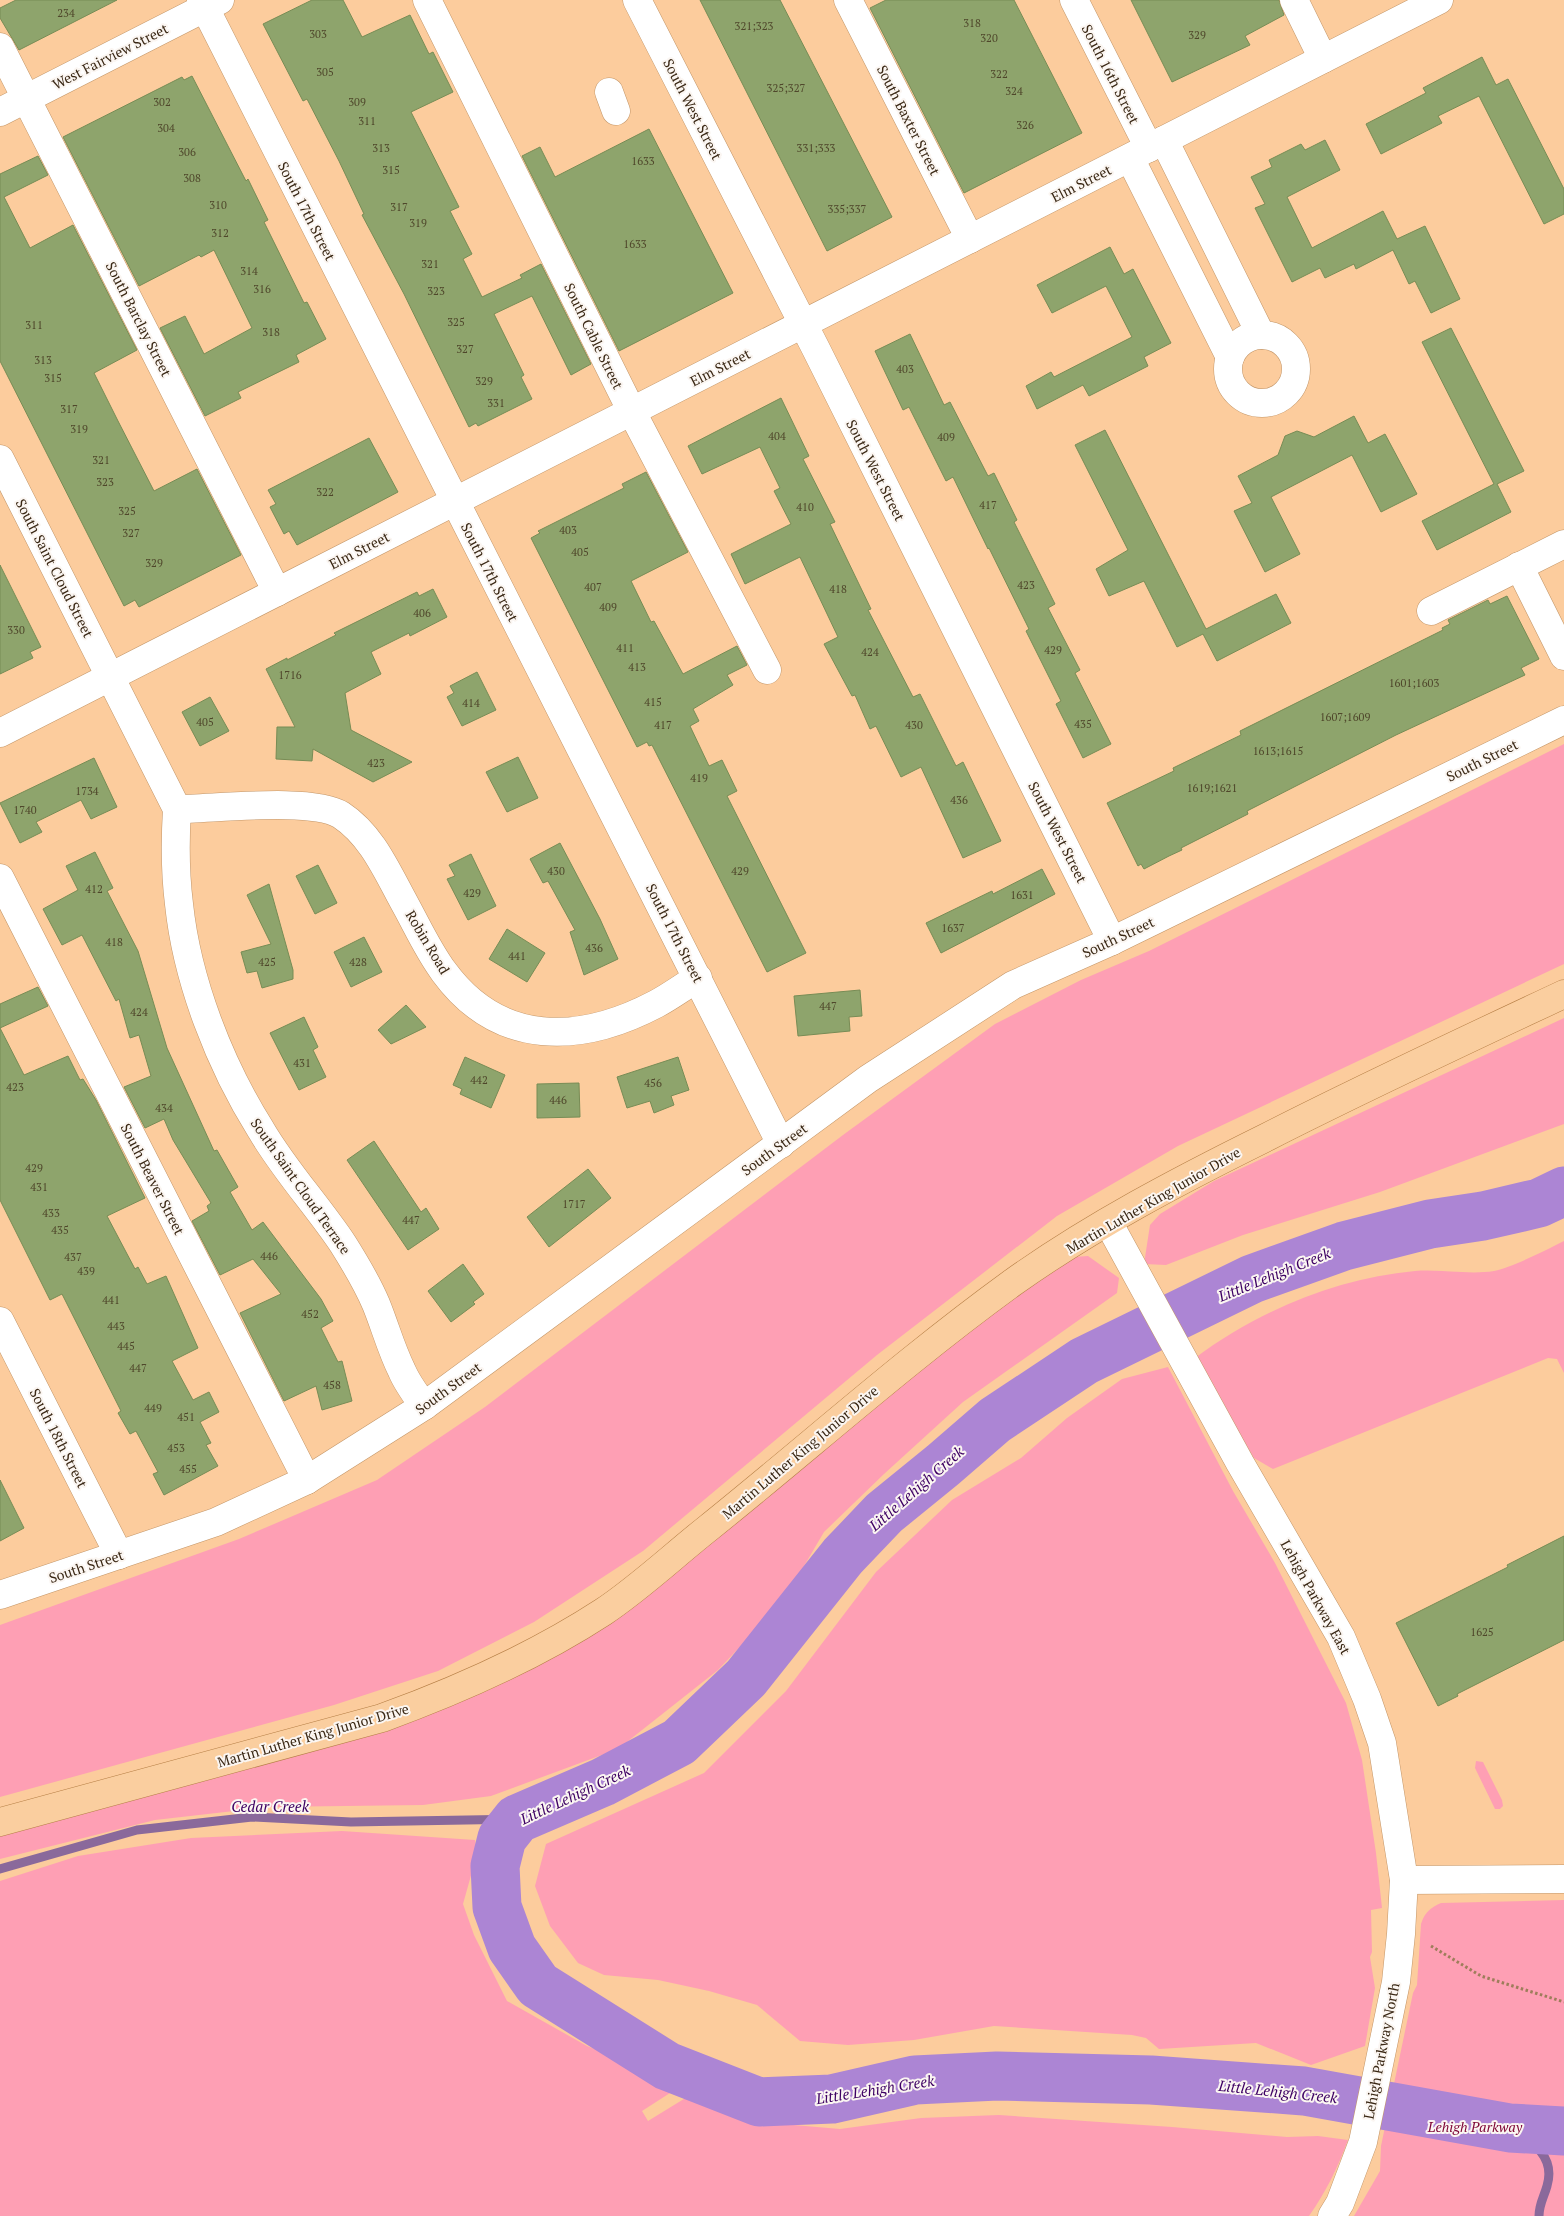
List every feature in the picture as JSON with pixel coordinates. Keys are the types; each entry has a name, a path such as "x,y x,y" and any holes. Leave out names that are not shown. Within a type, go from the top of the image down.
{"main road":[{"name":"Martin Luther King Junior Drive","path":"0,1822 382,1718 440,1697 525,1658 605,1610 752,1492 929,1345 1016,1281 1108,1222 1209,1166 1388,1076 1564,994"}],"street":[{"name":"South Cable Street","path":"427,0 632,412 767,670"},
{"name":"South West Street","path":"637,0 803,324 1112,941"},
{"name":"South Baxter Street","path":"848,0 970,239"},
{"name":"South 16th Street","path":"1074,0 1148,149"},
{"path":"1294,0 1323,59"},
{"name":"Elm Street","path":"0,733 1440,0"},
{"name":"West Fairview Street","path":"0,112 208,2"},
{"name":"South 17th Street","path":"208,2 454,502 781,1144"},
{"name":"South Barclay Street","path":"0,46 277,592"},
{"path":"1148,149 1261,335"},
{"path":"1148,149 1230,357 1228,374 1232,385 1239,394 1249,400 1260,403 1281,397 1289,390 1294,380 1296,370 1294,359 1282,341 1272,337 1261,335 1250,338 1240,343 1230,357"},
{"name":"South Saint Cloud Street","path":"0,459 111,677"},
{"path":"1431,611 1564,544"},
{"path":"1519,566 1564,656"},
{"name":"South Saint Cloud Terrace","path":"111,677 177,809 175,846 178,904 188,956 212,1030 231,1076 260,1130 284,1167 342,1244 362,1277 375,1303 402,1373 424,1406"},
{"name":"South Street","path":"0,1594 216,1522 307,1480 424,1406 868,1079 1013,985 1112,941 1564,720"},
{"name":"Robin Road","path":"177,809 281,805 314,807 340,814 360,829 375,850 444,972 464,994 486,1012 512,1025 541,1032 571,1032 605,1025 656,1004 698,978"},
{"name":"South Beaver Street","path":"0,878 307,1480"},
{"name":"Lehigh Parkway East","path":"1108,1222 1213,1413 1341,1638 1368,1699 1382,1743 1404,1880"},
{"name":"South 18th Street","path":"0,1321 119,1555"},
{"path":"1404,1880 1564,1879"},
{"name":"Lehigh Parkway North","path":"1332,2216 1340,2203 1363,2142 1396,1982 1404,1880"}],"path":[{"path":"1431,1946 1481,1976 1564,2002"}],"green space":[{"path":"1564,744 1564,964 1178,1146 1057,1216 877,1355 643,1551 534,1622 438,1671 334,1705 0,1797 0,1625 239,1539 377,1480 485,1407 843,1135 995,1024 1081,980 1149,951"},
{"path":"1564,1018 1564,1124 1380,1192 1243,1235 1166,1265 1144,1264 1150,1225 1160,1214 1214,1181"},
{"path":"1564,1241 1564,1373 1557,1359 1548,1358 1273,1469 1254,1458 1195,1358 1245,1326 1272,1312 1328,1289 1386,1275 1415,1271 1494,1271 1520,1262"},
{"path":"1088,1256 1119,1278 1117,1293 963,1402 884,1474 824,1532 784,1600 718,1670 618,1749 491,1796 423,1805 268,1807 155,1820 0,1859 0,1835 419,1719 491,1689 552,1658 660,1586 915,1373 1012,1300 1074,1257"},
{"path":"1168,1367 1233,1491 1275,1563 1346,1703 1362,1760 1382,1908 1371,1910 1372,1952 1370,1957 1375,1988 1365,2046 1311,2065 1256,2043 1159,2049 1146,2038 1132,2035 994,2026 914,2040 848,2045 800,2041 757,2005 709,1991 658,1980 604,1975 578,1963 550,1926 535,1886 546,1844 704,1773 786,1691 876,1572 952,1500 1021,1458 1067,1418 1122,1379"},
{"path":"1476,1761 1483,1762 1502,1800 1503,1806 1500,1809 1495,1809 1475,1768"},
{"path":"342,1831 475,1840 477,1854 463,1904 474,1935 507,2001 587,2046 684,2084 642,2111 648,2121 692,2094 696,2100 758,2122 840,2129 921,2118 999,2115 1287,2137 1318,2136 1348,2140 1331,2179 1309,2216 0,2216 0,1881 78,1856 191,1838"},
{"name":"Lehigh Parkway","path":"1564,1900 1564,2216 1354,2216 1380,2171 1381,2146 1413,1993 1417,1985 1421,1924 1424,1916 1441,1903"}],"building":[{"path":"16,0 117,0 19,50 0,18 0,8"},
{"path":"312,0 343,0 362,37 410,15 429,54 433,52 453,92 411,112 459,207 450,211 472,254 463,259 482,297 522,278 520,275 541,264 591,364 571,375 532,296 494,314 524,375 521,377 532,399 478,426 476,423 469,427 404,294 362,215 364,214 339,161 307,99 303,101 263,24"},
{"path":"700,0 780,0 892,217 827,251"},
{"path":"886,0 1014,0 1082,133 964,193 870,8"},
{"path":"1131,0 1279,0 1284,15 1245,36 1250,45 1172,82"},
{"path":"1482,57 1496,85 1508,79 1564,189 1564,214 1544,224 1479,96 1438,116 1442,123 1381,154 1366,124 1426,93 1423,88"},
{"path":"192,76 246,181 248,179 268,220 264,222 304,303 307,302 326,339 296,355 299,362 238,392 241,398 205,416 160,328 185,316 204,354 252,328 214,250 201,257 199,255 139,286 63,137 182,77 184,80"},
{"path":"649,129 733,293 619,351 522,156 540,147 555,177"},
{"path":"1325,140 1340,170 1287,197 1312,248 1383,211 1397,239 1425,226 1460,299 1431,313 1415,281 1409,284 1393,250 1356,269 1354,264 1325,278 1320,268 1292,282 1255,208 1265,204 1251,177 1272,167 1269,160 1301,144 1305,150"},
{"path":"38,156 48,175 4,197 30,248 73,225 137,350 94,373 118,421 154,491 197,469 241,555 139,607 135,600 124,606 0,361 0,174"},
{"path":"1110,247 1124,274 1133,269 1171,343 1144,357 1148,366 1089,396 1083,385 1037,409 1026,386 1051,372 1054,377 1132,337 1106,286 1052,313 1037,285"},
{"path":"1451,328 1524,471 1497,484 1511,512 1437,550 1422,521 1494,484 1422,342"},
{"path":"910,334 944,405 950,402 988,476 994,473 1017,520 1014,522 1055,604 1048,608 1080,670 1075,673 1111,744 1083,758 1056,704 1061,701 1026,631 1029,629 953,477 946,481 909,407 903,410 875,351"},
{"path":"781,398 809,456 803,459 835,522 830,524 871,609 868,610 913,697 920,694 956,766 963,762 1001,841 963,858 921,767 901,777 876,726 870,729 855,695 852,696 824,644 838,637 800,557 745,584 731,554 791,524 774,491 780,488 760,447 702,474 688,446"},
{"path":"1354,416 1368,443 1385,434 1417,494 1381,512 1352,455 1271,497 1300,554 1265,572 1234,511 1252,503 1238,476 1278,455 1285,436 1297,431 1314,437"},
{"path":"1105,430 1206,629 1276,594 1291,623 1217,661 1203,634 1177,647 1144,581 1109,596 1096,569 1128,550 1075,445"},
{"path":"369,438 398,492 297,545 289,531 284,534 270,507 276,504 268,490"},
{"path":"646,472 688,552 631,581 651,622 654,621 683,674 737,646 747,665 727,675 733,685 693,709 699,721 690,726 709,766 722,760 737,791 727,796 806,953 767,972 652,745 649,746 647,742 637,747 531,538 540,533 538,531 624,488 622,484"},
{"path":"0,565 41,647 30,652 33,658 0,674"},
{"path":"433,589 447,617 410,636 409,633 371,652 381,674 345,693 351,730 412,762 373,782 313,749 312,761 276,759 277,727 295,727 266,669 287,658 287,660 336,635 334,633 417,592 419,596"},
{"path":"1507,596 1539,659 1521,668 1525,675 1396,735 1247,811 1248,814 1144,869 1141,864 1138,866 1107,803 1174,771 1173,768 1241,735 1240,731 1443,630 1442,628 1450,624 1448,620 1488,600 1490,604"},
{"path":"477,672 496,710 462,726 447,697 454,693 450,686"},
{"path":"210,697 229,731 200,746 182,712"},
{"path":"518,757 538,798 507,812 486,772"},
{"path":"94,758 117,807 91,819 81,800 36,822 42,832 20,843 0,803"},
{"path":"560,843 600,919 618,959 584,975 570,932 575,930 548,881 543,883 530,859"},
{"path":"95,852 113,888 107,891 138,951 167,1048 214,1151 217,1150 238,1187 230,1192 252,1230 263,1222 321,1299 333,1321 321,1328 338,1362 342,1361 352,1401 322,1410 316,1386 284,1401 240,1313 281,1294 253,1259 220,1275 192,1221 209,1211 207,1206 211,1203 173,1140 164,1119 145,1128 124,1087 151,1076 139,1035 130,1038 119,999 116,1001 82,935 62,945 43,909 78,890 66,866"},
{"path":"471,854 496,906 468,920 447,879 455,876 449,865"},
{"path":"318,865 337,903 315,914 296,876"},
{"path":"1042,869 1055,894 941,953 926,923 992,891 993,894"},
{"path":"269,884 293,970 293,979 262,988 257,971 247,973 241,952 271,944 247,895"},
{"path":"507,929 545,953 527,982 489,959"},
{"path":"364,937 382,972 351,987 334,952"},
{"path":"38,987 48,1006 0,1028 0,1004"},
{"path":"860,990 862,1016 849,1017 850,1031 798,1036 794,996"},
{"path":"406,1005 426,1027 391,1044 378,1030"},
{"path":"304,1017 318,1047 313,1050 326,1077 299,1090 270,1033"},
{"path":"0,1028 24,1075 68,1056 80,1080 83,1079 96,1100 145,1198 107,1216 135,1269 138,1267 147,1284 166,1276 198,1348 172,1361 193,1400 209,1392 219,1412 200,1422 211,1443 206,1445 218,1466 164,1495 153,1474 158,1472 136,1431 130,1434 118,1413 121,1411 62,1294 50,1300 0,1200"},
{"path":"465,1057 505,1075 491,1108 460,1094 462,1089 453,1085"},
{"path":"678,1057 689,1090 671,1096 674,1105 654,1113 650,1101 627,1108 617,1077"},
{"path":"579,1083 580,1117 537,1118 537,1084"},
{"path":"374,1141 421,1212 426,1208 439,1229 408,1250 347,1160"},
{"path":"588,1169 611,1198 549,1247 527,1217"},
{"path":"463,1264 484,1294 473,1302 475,1304 451,1322 428,1291"},
{"path":"0,1480 24,1528 0,1541"},
{"path":"1564,1536 1564,1640 1457,1694 1458,1696 1438,1706 1396,1623 1508,1567 1507,1565"}],"waterway":[{"name":"Cedar Creek","path":"1564,1191 1539,1203 1483,1216 1430,1224 1344,1246 1252,1279 1084,1361 995,1420 884,1513 843,1556 746,1678 679,1742 603,1782 517,1819 502,1838 495,1866 497,1907 512,1948 538,1985 667,2066 759,2102 832,2099 915,2080 997,2076 1151,2080 1304,2091 1510,2128 1564,2131"},
{"name":"Cedar Creek","path":"0,1869 137,1830 252,1817 351,1822 517,1819"},
{"path":"1510,2128 1534,2145 1545,2158 1548,2166 1549,2175 1539,2216"}],"water label":[{"name":"Little Lehigh Creek","path":"1274,1274"},
{"name":"Little Lehigh Creek","path":"916,1488"},
{"name":"Little Lehigh Creek","path":"575,1794"},
{"name":"Little Lehigh Creek","path":"875,2089"},
{"name":"Little Lehigh Creek","path":"1278,2091"}]}
